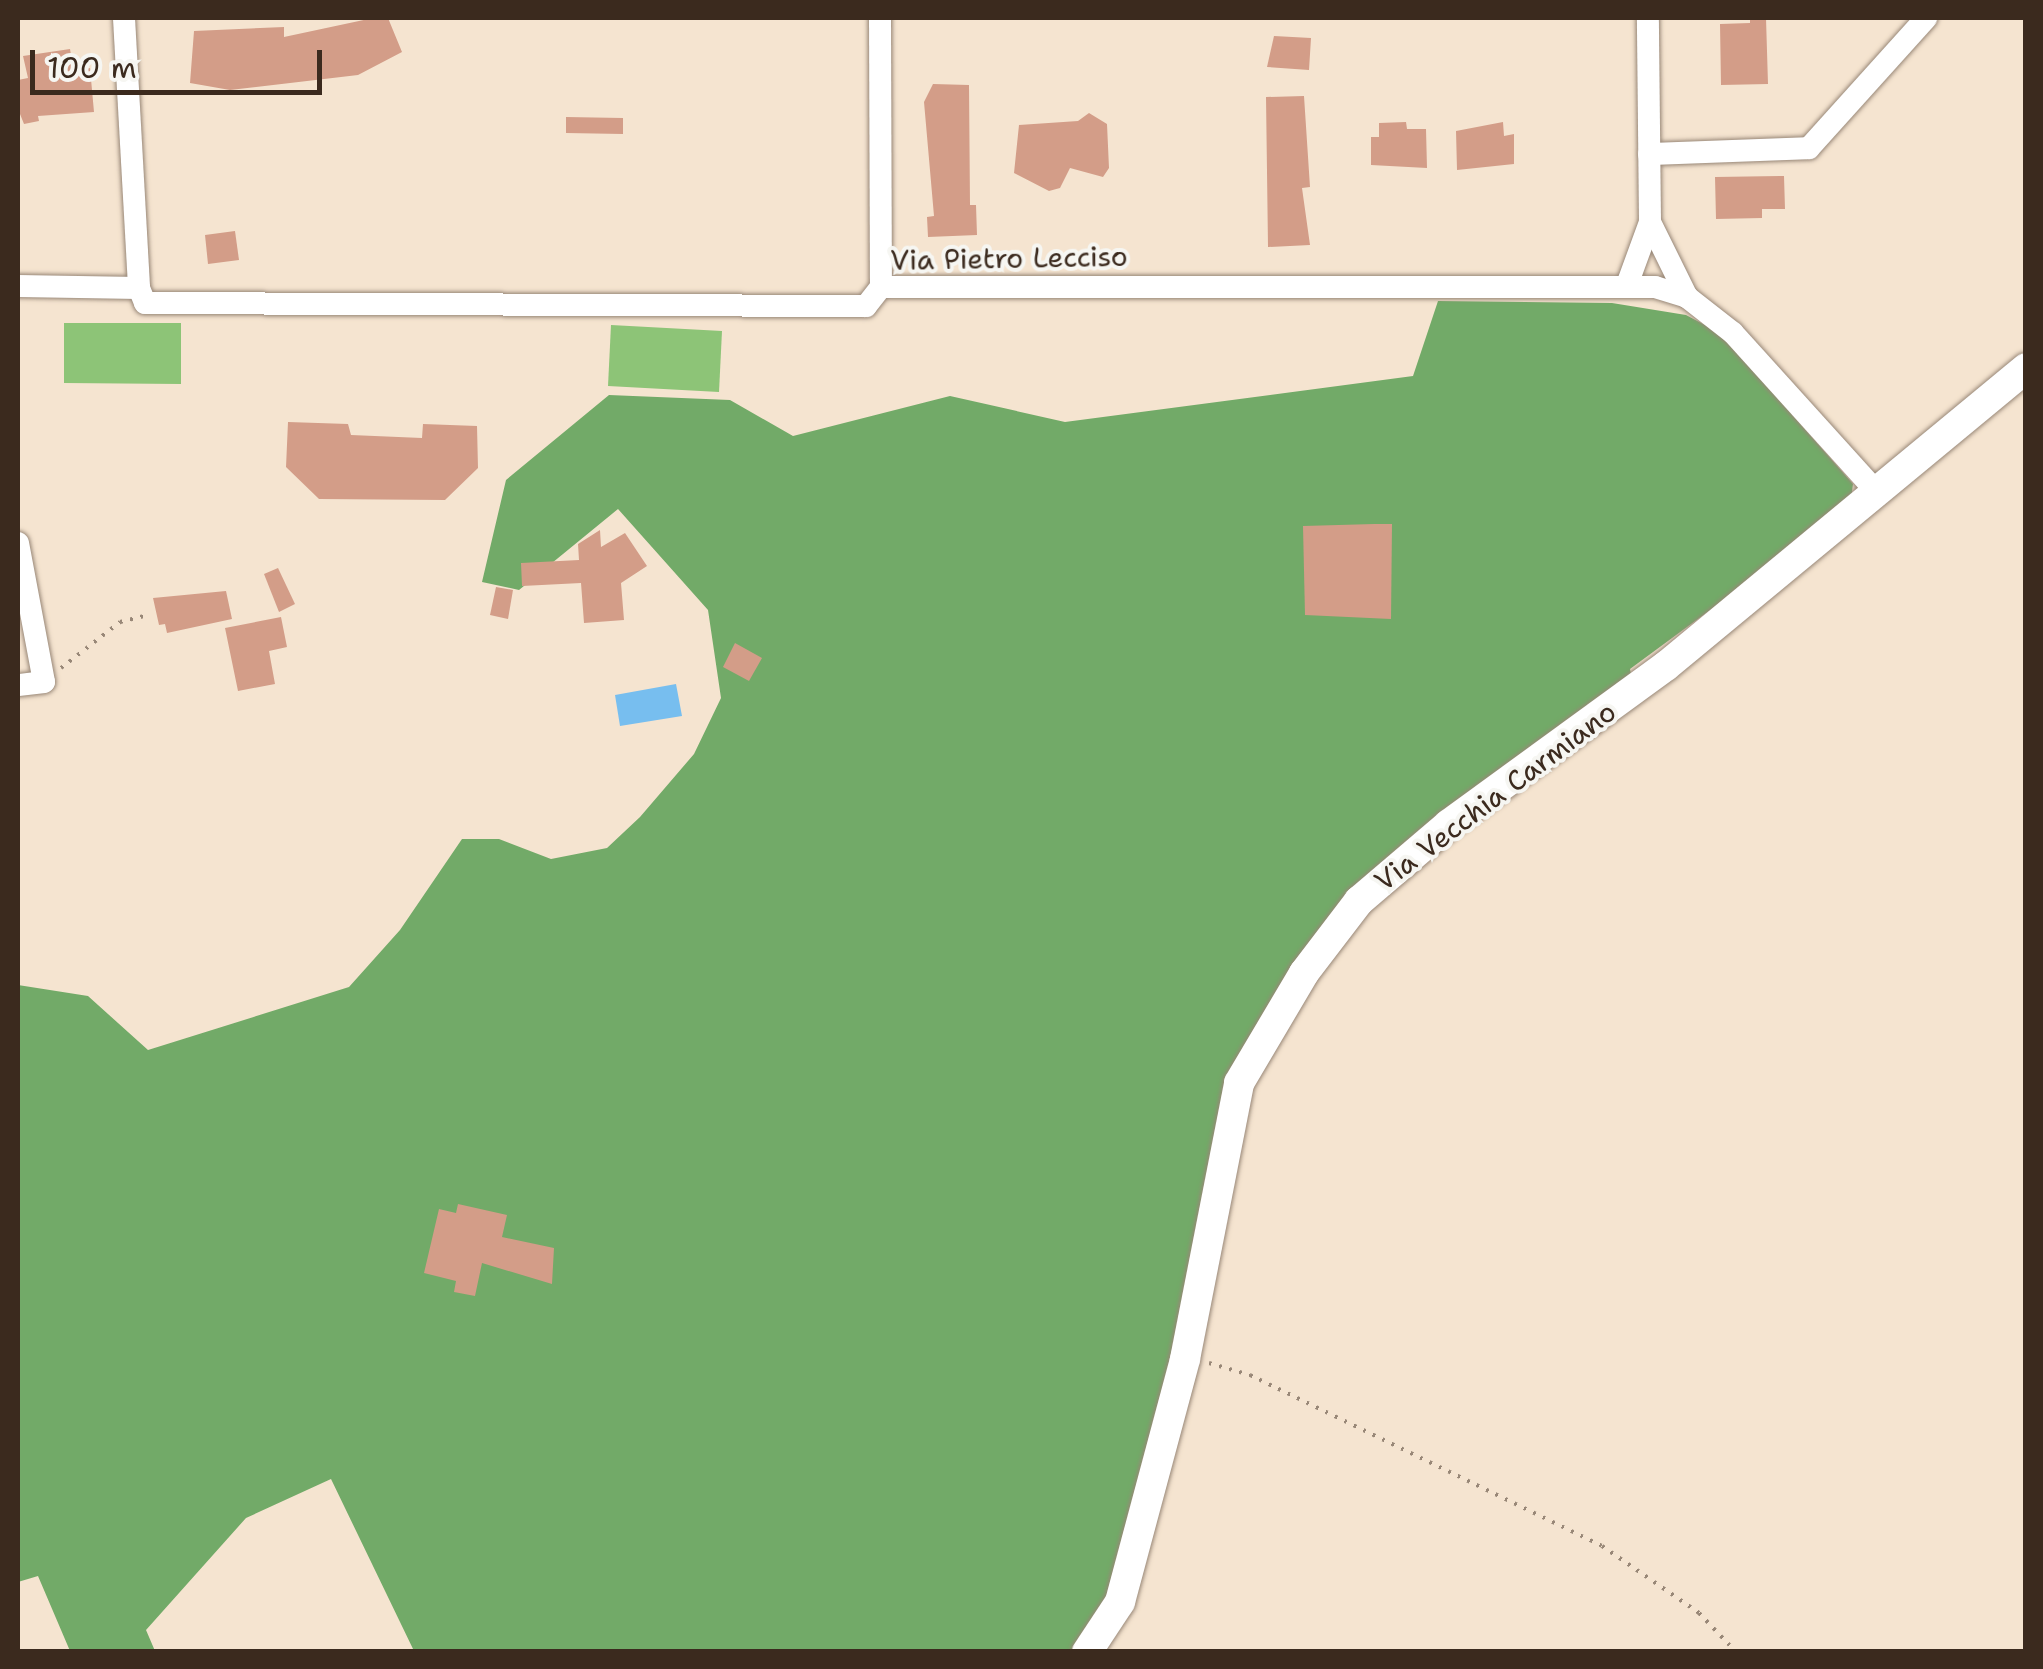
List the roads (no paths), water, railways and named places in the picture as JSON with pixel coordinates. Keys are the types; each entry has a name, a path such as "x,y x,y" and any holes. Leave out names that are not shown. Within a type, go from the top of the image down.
{"street":[{"path":"124,18 139,288"},
{"path":"880,18 880,287"},
{"path":"1626,285 1650,222 1648,18"},
{"path":"1649,154 1809,148 1926,18"},
{"path":"1650,222 1687,297 1776,376 1876,492"},
{"name":"Via Pietro Lecciso","path":"18,286 139,288 144,303 866,306 880,287 1626,285 1687,297"},
{"name":"Via Vecchia Carmiano","path":"1087,1652 1120,1602 1185,1359 1239,1083 1304,973 1359,900 1450,824 1666,666 1876,492 1985,408 2026,368"},
{"path":"18,542 44,682 18,685"}],"water":[{"path":"676,684 682,716 620,726 615,695"}]}
